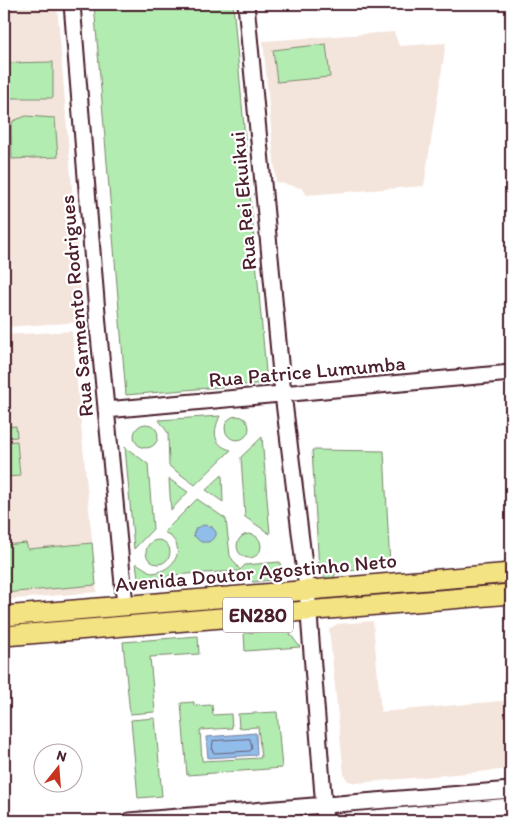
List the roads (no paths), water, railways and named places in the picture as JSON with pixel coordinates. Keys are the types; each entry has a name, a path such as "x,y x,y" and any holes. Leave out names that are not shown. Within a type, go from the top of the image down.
{"main road":[{"name":"Avenida Doutor Agostinho Neto","path":"4,616 511,573"},
{"name":"Avenida Doutor Agostinho Neto","path":"4,636 511,594"}],"street":[{"name":"Rua Sarmento Rodrigues","path":"72,4 106,410 125,605"},
{"name":"Rua Rei Ekuikui","path":"246,4 283,394 307,590 325,821"},
{"name":"Rua Patrice Lumumba","path":"106,410 511,373"},
{"path":"129,821 511,790"},
{"path":"338,821 511,806"}],"water":[{"path":"204,525 212,527 216,532 216,536 209,542 201,542 193,535 196,528"},
{"path":"256,733 257,755 208,758 206,737"}]}
